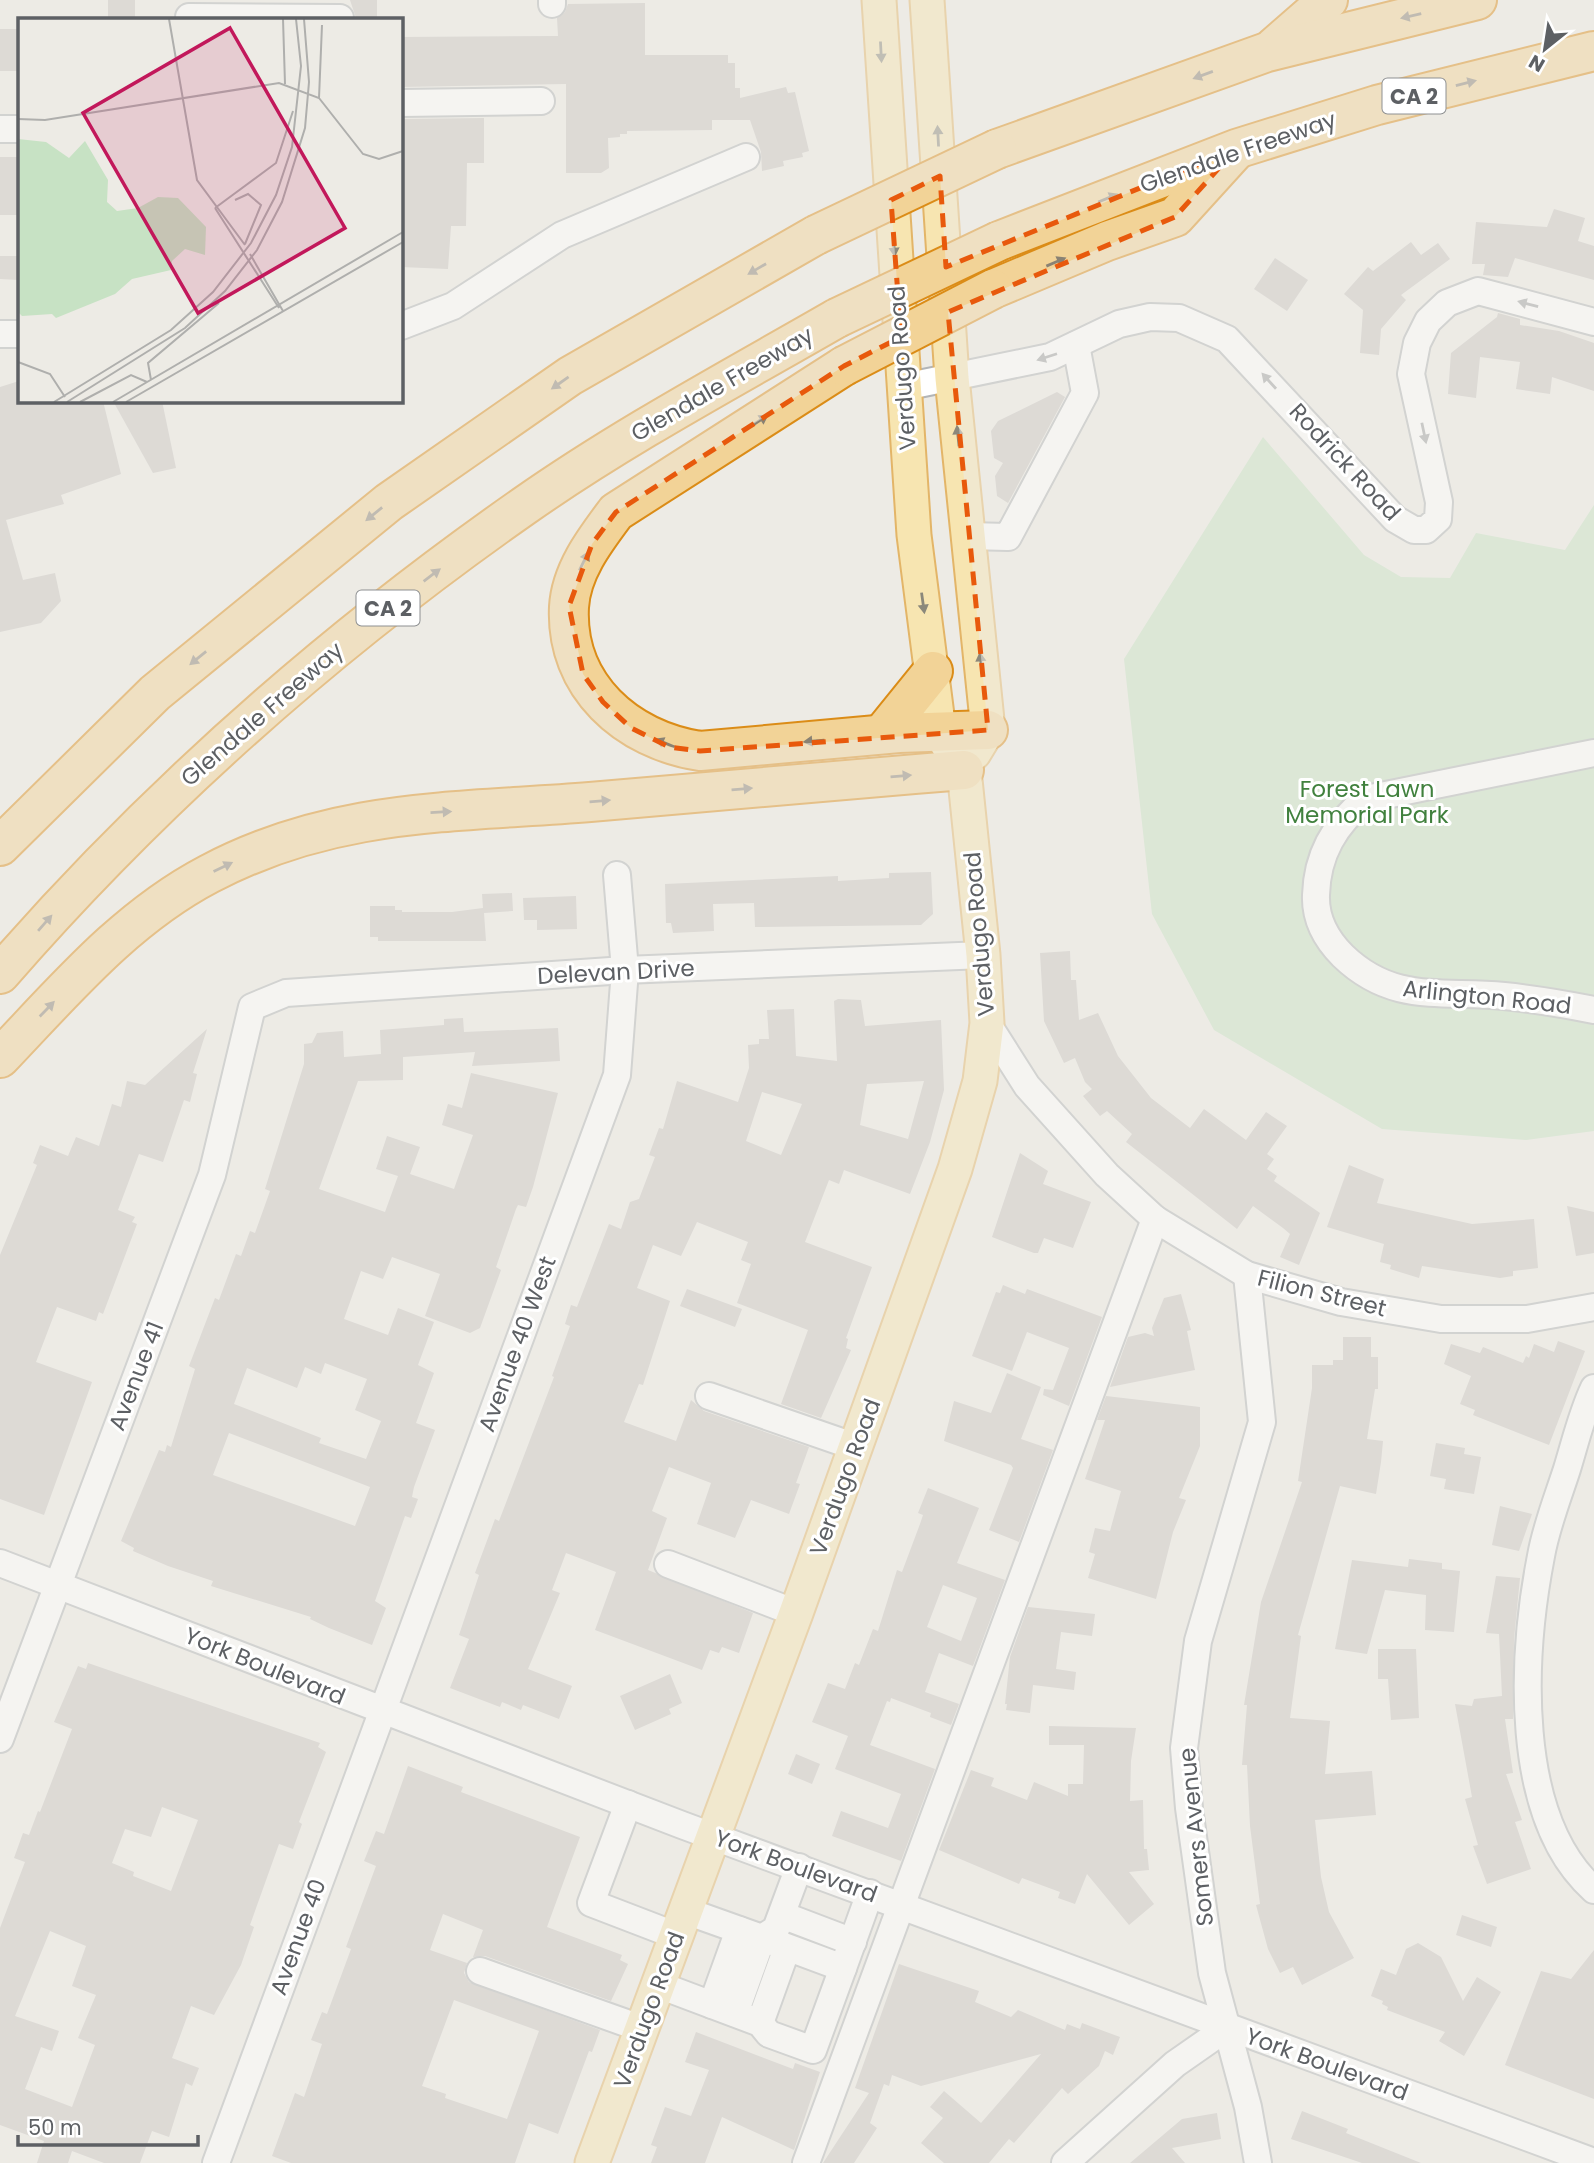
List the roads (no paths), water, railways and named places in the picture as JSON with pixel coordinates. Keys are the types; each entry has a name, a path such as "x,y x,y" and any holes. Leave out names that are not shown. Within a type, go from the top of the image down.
{"highway":[{"path":"1267,52 1328,0"},
{"path":"0,846 155,693 389,502 570,376 816,235 997,149 1267,52 1477,0"},
{"name":"Glendale Freeway","path":"0,974 55,911 170,794 303,675 524,506 639,431 837,318 999,241 1236,149 1377,105 1594,51"},
{"path":"988,730 882,734 700,751 669,747 631,728 603,702 583,674 572,641 569,606 576,577 592,544 617,512 844,366 993,289 1107,241 1174,218 1236,149"},
{"path":"882,734 933,671"},
{"path":"0,1058 101,952 159,904 207,874 301,834 364,820 427,812 564,804 964,771"}],"main road":[{"name":"Verdugo Road","path":"592,2163 796,1614 955,1169 979,1081 987,1023 983,955 964,771 939,731 914,535 879,0"},
{"path":"927,0 952,379 988,730 964,771"}],"street":[{"path":"189,12 340,18"},
{"path":"402,103 541,101"},
{"path":"0,129 18,129"},
{"path":"402,326 453,306 562,235 746,156"},
{"name":"Rodrick Road","path":"904,387 1050,357 1119,324 1150,317 1179,318 1227,339 1395,519 1413,530 1426,530 1437,519 1439,502 1411,374 1417,343 1428,321 1447,303 1478,291 1594,322"},
{"path":"0,334 18,334"},
{"path":"968,536 1008,537 1085,393 1076,345"},
{"name":"Arlington Road","path":"1594,753 1366,799 1346,814 1331,834 1316,883 1316,907 1322,928 1335,947 1374,982 1403,990 1503,996 1594,1010"},
{"name":"Avenue 40 West","path":"381,1712 617,1075 625,970 617,875"},
{"name":"Delevan Drive","path":"252,1007 286,993 625,970 983,955"},
{"name":"Avenue 41","path":"0,1739 212,1175 252,1007"},
{"name":"Filion Street","path":"987,1023 1027,1086 1107,1175 1155,1219 1247,1275 1341,1302 1441,1320 1527,1320 1594,1307"},
{"path":"806,2163 1155,1219"},
{"name":"Somers Avenue","path":"1247,1275 1262,1422 1198,1641 1184,1748 1189,1808 1212,1973 1248,2107 1258,2163"},
{"path":"1594,1388 1541,1553 1527,1649 1528,1705 1541,1801 1561,1850 1594,1890"},
{"path":"709,1396 856,1447"},
{"name":"York Boulevard","path":"0,1563 381,1712 1594,2162"},
{"path":"668,1564 796,1614"},
{"name":"Avenue 40","path":"216,2163 381,1712"},
{"path":"628,1804 591,1903 681,1923 769,1932 848,1955"},
{"path":"723,2009 769,1932 799,1867"},
{"path":"659,1985 760,2023 769,2034 813,2050 870,1893"},
{"path":"760,2023 769,1932"},
{"path":"480,1971 643,2029"},
{"path":"1065,2163 1175,2064 1228,2027"}],"park label":[{"name":"Forest Lawn Memorial Park","path":"1367,802"}]}
